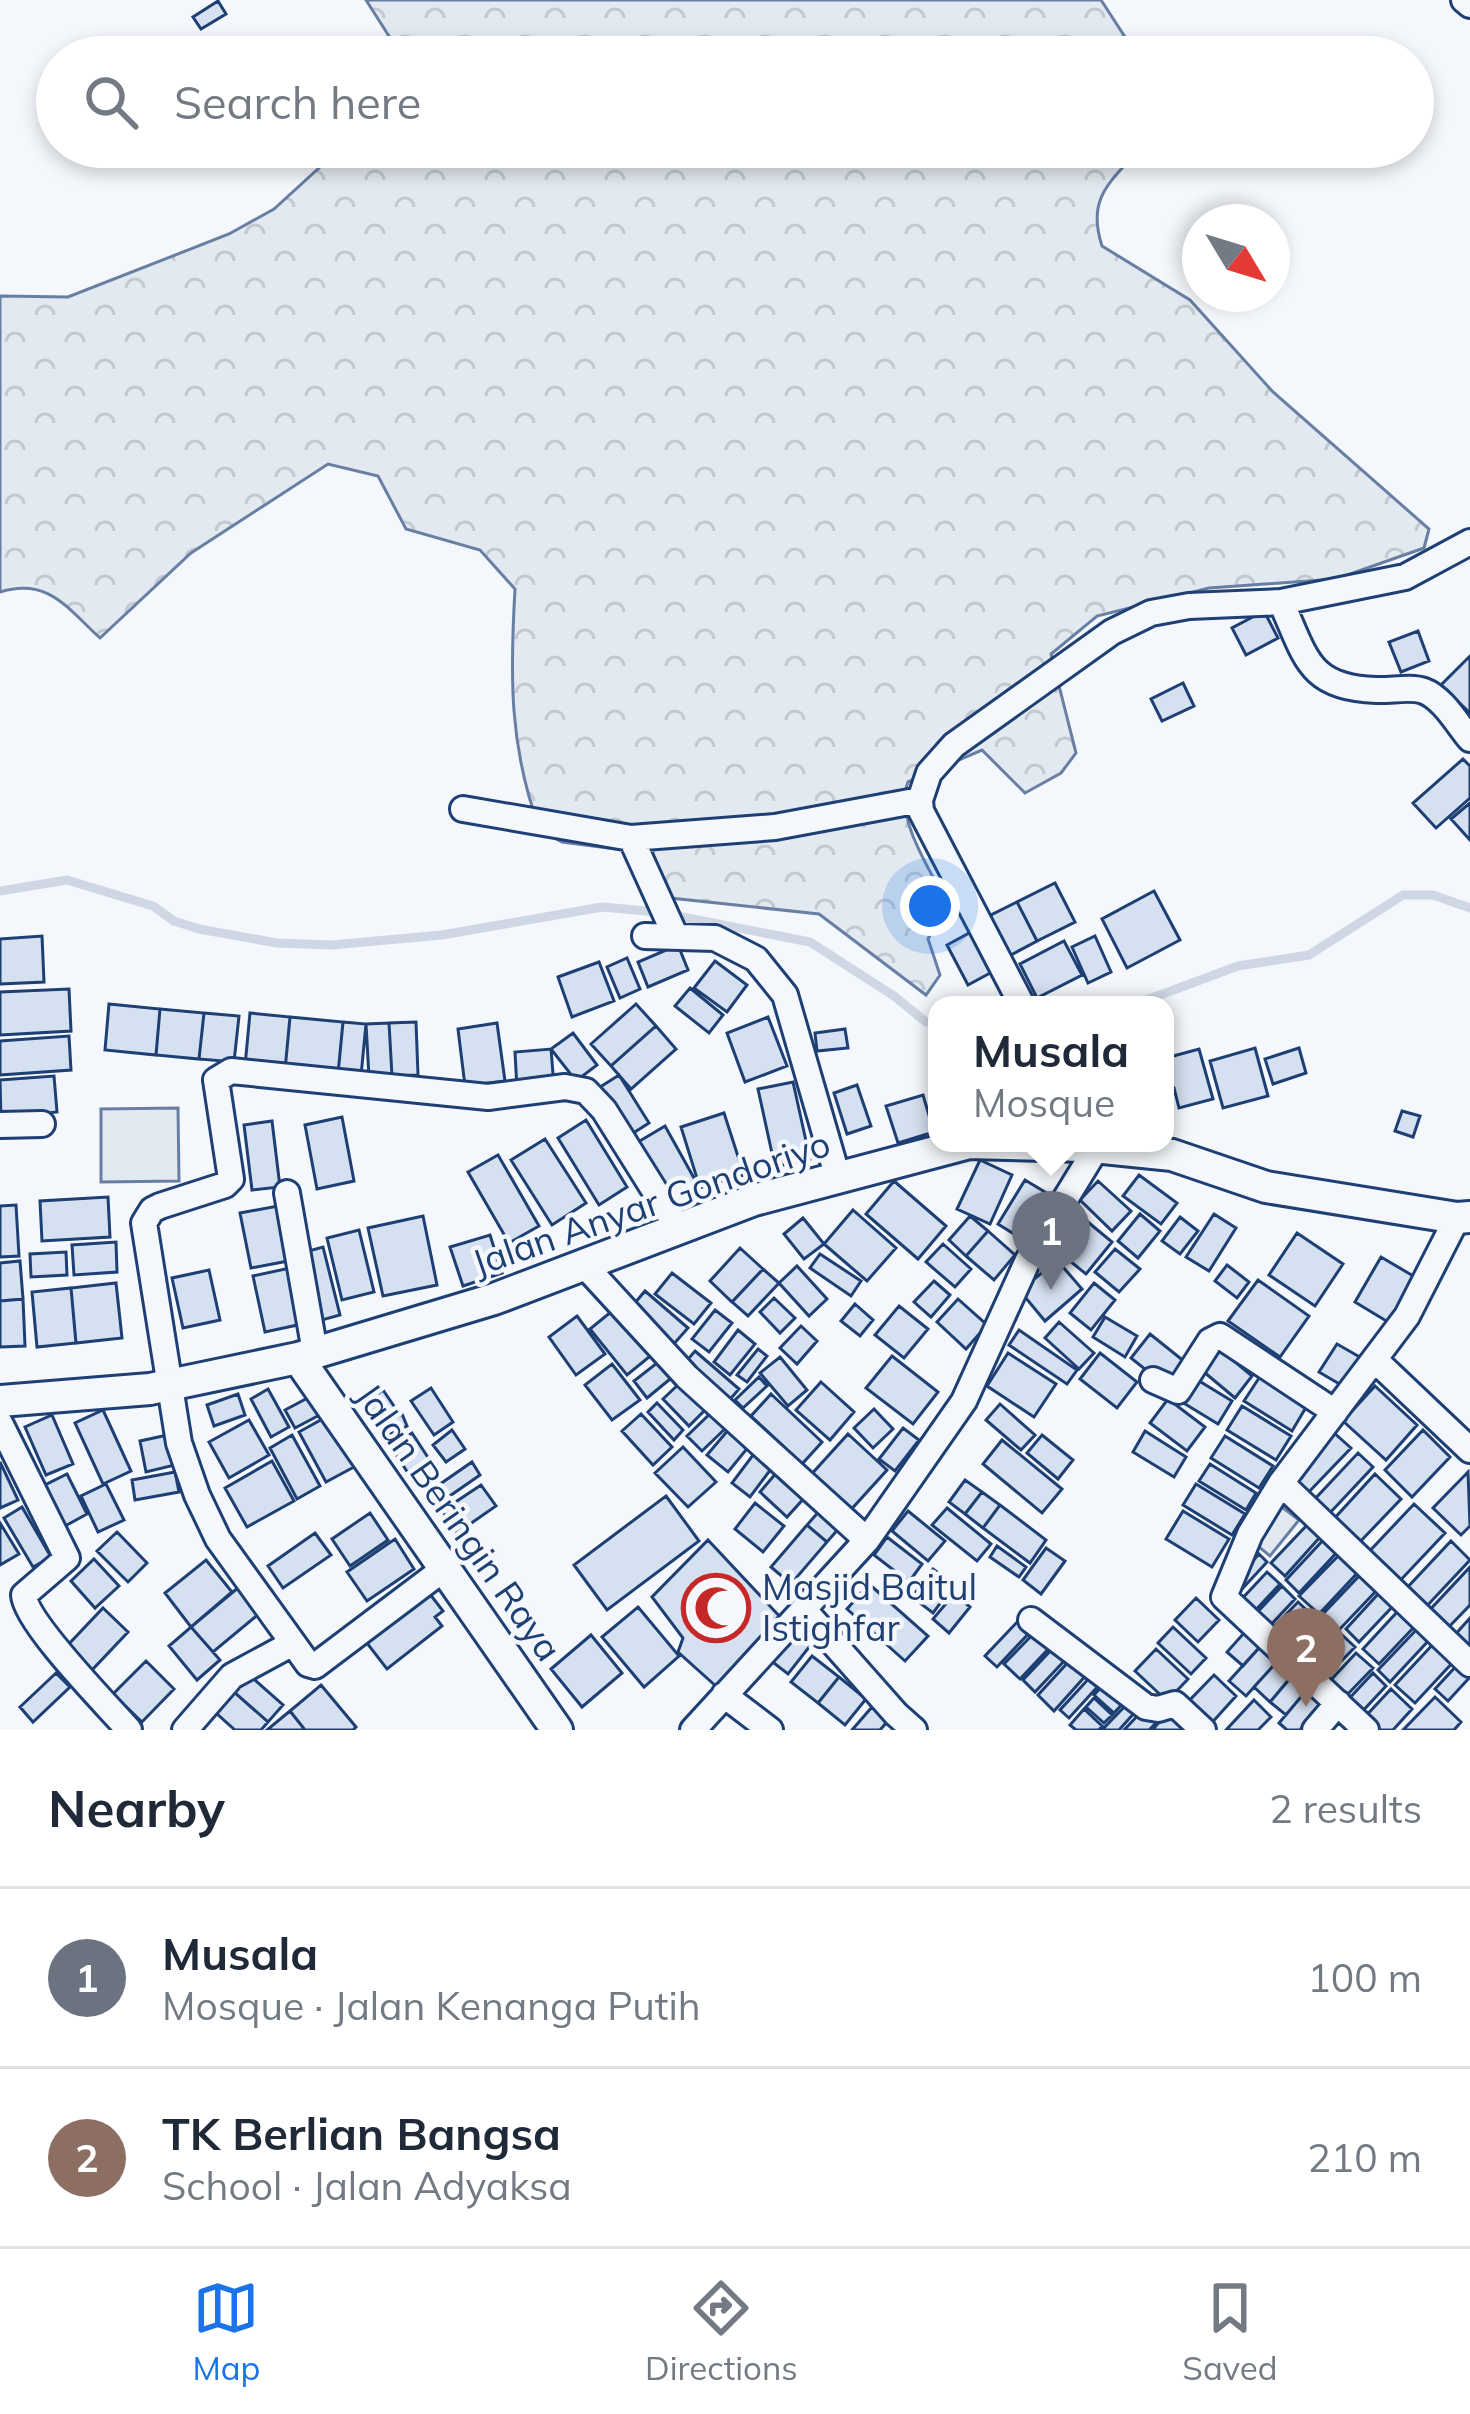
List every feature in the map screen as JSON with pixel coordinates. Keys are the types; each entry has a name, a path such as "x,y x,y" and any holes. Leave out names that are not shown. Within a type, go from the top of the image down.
{"street":[{"path":"1017,996 926,822 920,800 929,773 954,745 1112,632 1151,613 1189,606 1281,602 1405,577 1470,542"},
{"path":"1281,602 1309,662 1330,684 1376,691 1422,690 1436,698 1470,739"},
{"path":"463,809 631,838 775,827 920,800"},
{"path":"631,838 673,930"},
{"path":"645,935 673,930 715,938 756,959 790,1002 838,1178"},
{"path":"445,1568 322,1664 308,1664 218,1539 196,1495 179,1443 144,1223 152,1210 231,1179 216,1080 224,1073 488,1097 565,1087 586,1091 604,1109 678,1228"},
{"path":"0,1125 42,1124"},
{"name":"Jalan Anyar Gondoriyo","path":"0,1401 169,1385 307,1355 494,1299 754,1200 935,1152"},
{"path":"693,1730 867,1540 964,1401 1028,1260 1094,1152"},
{"name":"Jalan Anyar Gondoriyo","path":"1144,1152 1172,1155 1266,1187 1464,1217"},
{"path":"287,1193 307,1355"},
{"path":"1366,1730 1224,1597 1250,1534 1281,1483 1375,1360 1464,1217"},
{"path":"585,1265 688,1377 867,1540"},
{"path":"1153,1380 1178,1391 1210,1341 1220,1336 1335,1412"},
{"name":"Jalan Beringin Raya","path":"307,1355 557,1730"},
{"path":"1375,1360 1470,1450"},
{"path":"0,1423 67,1558 24,1595 24,1604 128,1730"},
{"path":"1281,1483 1470,1664"},
{"path":"805,1610 914,1730"},
{"path":"1030,1620 1146,1707 1158,1709 1175,1703 1203,1730"},
{"path":"185,1730 232,1676 293,1643"},
{"path":"724,1694 770,1730"},
{"path":"1315,1730 1338,1703"}],"green space":[{"path":"366,0 1101,0 1124,36 389,36"},
{"path":"319,168 1122,168 1099,202 1102,246 1182,295 1182,312 1201,312 1273,392 1429,529 1424,548 1336,579 1209,588 1097,616 1051,654 1076,753 1061,773 1025,793 982,750 908,782 905,796 910,828 947,903 928,939 940,975 926,995 819,914 661,897 639,852 562,842 540,830 517,740 512,652 515,589 480,550 406,529 378,476 328,464 191,553 100,638 67,606 44,592 17,588 0,592 0,296 68,297 229,234 274,209"},
{"path":"178,1108 179,1181 101,1182 101,1109"},
{"path":"1282,1507 1299,1520 1270,1556 1253,1542"}],"building":[{"path":"218,1 226,14 201,29 193,17"},
{"path":"1264,611 1278,638 1246,655 1232,628"},
{"path":"1418,631 1429,661 1401,672 1389,642"},
{"path":"1470,656 1470,713 1441,685"},
{"path":"1183,683 1194,706 1162,721 1151,699"},
{"path":"1463,759 1470,766 1470,798 1436,828 1413,803"},
{"path":"1470,803 1470,840 1451,819"},
{"path":"1055,883 1075,922 1037,941 1017,902"},
{"path":"1154,891 1180,940 1127,968 1102,919"},
{"path":"1017,902 1037,941 1009,956 989,916"},
{"path":"971,932 992,972 968,985 947,945"},
{"path":"42,936 44,982 0,984 0,939"},
{"path":"1095,936 1111,972 1088,983 1072,947"},
{"path":"1064,941 1082,975 1036,996 1020,964"},
{"path":"678,945 688,970 648,987 638,962"},
{"path":"627,958 640,989 620,998 607,967"},
{"path":"715,961 747,985 727,1012 694,988"},
{"path":"599,962 614,1001 572,1017 558,977"},
{"path":"690,988 723,1015 709,1033 675,1006"},
{"path":"69,989 71,1031 0,1035 0,992"},
{"path":"109,1004 160,1009 156,1055 105,1050"},
{"path":"636,1004 656,1026 611,1066 591,1044"},
{"path":"160,1009 204,1013 199,1059 156,1055"},
{"path":"204,1013 239,1016 234,1062 199,1059"},
{"path":"250,1013 290,1017 285,1070 245,1066"},
{"path":"290,1017 343,1022 338,1074 285,1070"},
{"path":"768,1017 787,1066 745,1082 727,1033"},
{"path":"343,1022 366,1024 361,1076 338,1074"},
{"path":"416,1022 418,1075 392,1076 389,1023"},
{"path":"389,1023 392,1076 369,1077 366,1024"},
{"path":"497,1023 505,1081 465,1086 458,1029"},
{"path":"656,1026 676,1049 631,1089 611,1066"},
{"path":"845,1029 848,1048 817,1051 815,1033"},
{"path":"573,1033 597,1065 576,1081 551,1049"},
{"path":"69,1036 71,1070 0,1075 0,1041"},
{"path":"1255,1048 1268,1096 1223,1108 1210,1061"},
{"path":"1299,1048 1306,1073 1273,1084 1265,1059"},
{"path":"551,1049 554,1086 517,1089 515,1052"},
{"path":"1199,1049 1213,1099 1179,1108 1174,1056"},
{"path":"619,1075 649,1123 627,1137 597,1089"},
{"path":"54,1076 57,1112 1,1118 0,1080"},
{"path":"793,1082 810,1159 775,1167 758,1089"},
{"path":"857,1085 871,1126 847,1134 834,1093"},
{"path":"923,1095 928,1134 898,1143 886,1106"},
{"path":"1402,1111 1420,1116 1413,1137 1395,1131"},
{"path":"724,1113 744,1175 700,1188 681,1127"},
{"path":"342,1117 354,1181 317,1189 305,1125"},
{"path":"586,1120 627,1187 599,1205 558,1138"},
{"path":"272,1121 280,1187 252,1190 244,1125"},
{"path":"665,1126 699,1187 667,1205 633,1145"},
{"path":"545,1139 586,1203 552,1225 511,1160"},
{"path":"498,1155 539,1226 509,1243 468,1172"},
{"path":"980,1160 1012,1175 990,1224 957,1209"},
{"path":"1139,1175 1177,1203 1161,1224 1123,1196"},
{"path":"1025,1180 1055,1198 1027,1242 998,1224"},
{"path":"894,1181 946,1226 918,1259 866,1214"},
{"path":"1098,1181 1131,1211 1112,1231 1080,1200"},
{"path":"108,1197 110,1237 42,1241 40,1201"},
{"path":"16,1205 19,1256 0,1257 0,1206"},
{"path":"278,1206 288,1261 251,1268 240,1213"},
{"path":"1071,1208 1112,1242 1086,1274 1044,1240"},
{"path":"853,1210 896,1248 867,1281 824,1244"},
{"path":"1140,1214 1160,1231 1138,1258 1118,1241"},
{"path":"1214,1214 1236,1228 1209,1271 1186,1257"},
{"path":"423,1216 437,1285 383,1296 368,1228"},
{"path":"970,1216 988,1231 966,1256 949,1240"},
{"path":"1180,1217 1198,1231 1180,1254 1162,1241"},
{"path":"803,1218 824,1244 804,1259 784,1234"},
{"path":"359,1230 374,1292 342,1300 327,1238"},
{"path":"988,1231 1015,1255 994,1280 966,1256"},
{"path":"1297,1233 1343,1264 1315,1306 1269,1275"},
{"path":"490,1235 502,1273 463,1286 450,1247"},
{"path":"116,1242 117,1272 74,1275 72,1245"},
{"path":"943,1244 971,1269 955,1287 926,1262"},
{"path":"323,1247 340,1315 322,1320 305,1252"},
{"path":"740,1248 763,1269 732,1302 710,1281"},
{"path":"1115,1249 1140,1269 1119,1292 1095,1272"},
{"path":"66,1252 67,1275 31,1277 30,1254"},
{"path":"820,1254 861,1281 851,1296 810,1268"},
{"path":"1381,1257 1415,1277 1388,1322 1355,1302"},
{"path":"1057,1260 1082,1289 1045,1321 1020,1291"},
{"path":"20,1261 23,1299 0,1301 0,1263"},
{"path":"1227,1265 1249,1282 1237,1298 1215,1281"},
{"path":"797,1266 827,1299 809,1316 779,1283"},
{"path":"290,1268 302,1324 265,1332 253,1276"},
{"path":"763,1269 779,1283 748,1316 732,1302"},
{"path":"209,1270 220,1320 183,1328 172,1278"},
{"path":"672,1273 711,1303 694,1324 655,1294"},
{"path":"1258,1280 1309,1316 1280,1357 1228,1321"},
{"path":"934,1281 950,1295 931,1317 914,1302"},
{"path":"116,1283 122,1338 76,1343 71,1288"},
{"path":"1094,1283 1115,1300 1091,1330 1070,1313"},
{"path":"71,1288 76,1343 37,1347 32,1292"},
{"path":"645,1291 688,1328 672,1346 629,1310"},
{"path":"774,1298 795,1318 780,1333 760,1312"},
{"path":"23,1299 25,1346 0,1347 0,1301"},
{"path":"958,1299 987,1325 966,1349 937,1322"},
{"path":"855,1304 873,1320 860,1336 841,1321"},
{"path":"899,1306 928,1329 904,1358 875,1335"},
{"path":"617,1307 654,1353 627,1375 590,1329"},
{"path":"715,1310 732,1323 709,1352 692,1339"},
{"path":"577,1316 605,1354 576,1375 549,1337"},
{"path":"1105,1317 1137,1336 1125,1357 1093,1337"},
{"path":"1059,1322 1094,1353 1079,1369 1045,1338"},
{"path":"801,1326 817,1341 797,1364 780,1348"},
{"path":"738,1330 755,1344 730,1375 714,1362"},
{"path":"1019,1330 1077,1370 1067,1384 1009,1345"},
{"path":"1150,1334 1185,1362 1166,1386 1131,1358"},
{"path":"1337,1344 1365,1360 1348,1389 1319,1372"},
{"path":"1216,1346 1252,1376 1235,1398 1198,1367"},
{"path":"758,1349 767,1356 747,1382 737,1375"},
{"path":"695,1351 739,1389 726,1404 683,1365"},
{"path":"1008,1353 1056,1384 1034,1417 987,1386"},
{"path":"1100,1353 1137,1382 1117,1408 1080,1379"},
{"path":"892,1356 938,1392 913,1424 866,1388"},
{"path":"780,1357 807,1390 788,1406 760,1373"},
{"path":"662,1359 675,1375 647,1398 634,1381"},
{"path":"612,1364 640,1400 612,1420 585,1385"},
{"path":"1261,1375 1308,1404 1292,1431 1244,1401"},
{"path":"1191,1376 1232,1401 1218,1424 1177,1399"},
{"path":"759,1377 767,1386 743,1408 735,1400"},
{"path":"681,1382 707,1408 689,1426 663,1399"},
{"path":"821,1382 854,1412 830,1440 796,1410"},
{"path":"1375,1386 1417,1425 1386,1460 1343,1421"},
{"path":"431,1388 453,1422 434,1435 411,1401"},
{"path":"268,1389 289,1427 271,1437 251,1399"},
{"path":"383,1390 396,1409 375,1423 362,1404"},
{"path":"317,1393 327,1411 295,1428 285,1410"},
{"path":"238,1394 245,1415 214,1426 207,1405"},
{"path":"771,1394 822,1442 802,1464 751,1416"},
{"path":"1168,1399 1205,1427 1187,1451 1150,1423"},
{"path":"657,1403 683,1430 674,1440 648,1412"},
{"path":"1000,1404 1035,1435 1021,1450 986,1420"},
{"path":"1242,1406 1291,1436 1276,1460 1227,1430"},
{"path":"716,1408 730,1424 702,1451 687,1436"},
{"path":"874,1409 893,1429 873,1448 854,1428"},
{"path":"103,1410 131,1471 103,1484 75,1423"},
{"path":"402,1414 407,1426 386,1436 381,1425"},
{"path":"641,1414 672,1447 653,1465 622,1431"},
{"path":"52,1415 73,1464 46,1475 25,1427"},
{"path":"326,1417 354,1467 326,1482 299,1432"},
{"path":"249,1420 269,1455 229,1478 209,1442"},
{"path":"903,1428 919,1440 895,1471 879,1459"},
{"path":"729,1429 750,1445 728,1472 707,1455"},
{"path":"452,1430 465,1449 446,1462 433,1445"},
{"path":"1423,1430 1450,1457 1412,1497 1385,1470"},
{"path":"1145,1431 1186,1457 1174,1477 1133,1452"},
{"path":"1333,1432 1351,1448 1305,1496 1288,1480"},
{"path":"412,1433 431,1462 410,1476 391,1447"},
{"path":"172,1434 179,1464 146,1472 140,1441"},
{"path":"848,1434 887,1470 847,1514 809,1477"},
{"path":"292,1435 320,1486 297,1499 270,1448"},
{"path":"1042,1435 1073,1460 1058,1479 1027,1453"},
{"path":"1225,1436 1273,1466 1259,1488 1211,1458"},
{"path":"1002,1440 1062,1489 1042,1513 983,1464"},
{"path":"683,1447 716,1482 688,1507 655,1473"},
{"path":"756,1451 774,1465 750,1497 732,1483"},
{"path":"1358,1453 1373,1467 1328,1515 1313,1501"},
{"path":"272,1461 294,1501 247,1527 225,1488"},
{"path":"0,1462 18,1500 0,1508"},
{"path":"472,1462 480,1475 441,1502 433,1489"},
{"path":"1210,1464 1256,1493 1246,1510 1199,1481"},
{"path":"778,1471 806,1496 787,1517 760,1492"},
{"path":"175,1472 179,1492 135,1500 132,1480"},
{"path":"1468,1472 1470,1526 1461,1535 1433,1508"},
{"path":"67,1474 87,1514 65,1526 45,1485"},
{"path":"1375,1474 1401,1499 1357,1545 1332,1521"},
{"path":"965,1480 982,1492 965,1514 949,1502"},
{"path":"106,1484 124,1520 98,1532 81,1496"},
{"path":"1196,1484 1245,1514 1232,1535 1183,1505"},
{"path":"481,1485 496,1506 457,1533 442,1511"},
{"path":"982,1492 1000,1505 983,1528 965,1514"},
{"path":"666,1496 699,1541 607,1610 574,1565"},
{"path":"755,1503 784,1526 763,1552 735,1529"},
{"path":"1414,1504 1445,1533 1396,1585 1365,1556"},
{"path":"1000,1505 1046,1540 1030,1563 983,1528"},
{"path":"22,1507 51,1557 33,1567 4,1518"},
{"path":"947,1508 991,1544 977,1561 932,1525"},
{"path":"821,1509 841,1526 827,1542 807,1525"},
{"path":"908,1511 945,1541 928,1561 892,1531"},
{"path":"1183,1511 1229,1539 1212,1567 1166,1539"},
{"path":"370,1513 388,1540 350,1566 332,1539"},
{"path":"0,1523 19,1554 0,1565"},
{"path":"1308,1524 1321,1536 1285,1576 1271,1563"},
{"path":"807,1525 827,1542 791,1584 771,1567"},
{"path":"117,1532 147,1563 128,1582 97,1551"},
{"path":"315,1533 331,1555 283,1588 268,1566"},
{"path":"887,1537 922,1564 909,1582 874,1555"},
{"path":"1326,1537 1339,1550 1299,1593 1286,1580"},
{"path":"395,1539 414,1569 367,1601 347,1572"},
{"name":"Masjid Baitul Istighfar","path":"708,1540 783,1620 718,1688 678,1652 683,1638 652,1597"},
{"path":"1451,1541 1470,1560 1425,1608 1405,1590"},
{"path":"997,1546 1026,1567 1019,1577 990,1557"},
{"path":"1046,1548 1065,1561 1041,1594 1023,1580"},
{"path":"1342,1552 1361,1569 1319,1614 1299,1596"},
{"path":"1259,1554 1267,1562 1243,1588 1235,1581"},
{"path":"94,1559 119,1586 95,1608 71,1581"},
{"path":"206,1560 232,1592 191,1627 165,1593"},
{"path":"1470,1567 1470,1605 1445,1631 1426,1614"},
{"path":"933,1569 954,1585 933,1613 912,1597"},
{"path":"1267,1572 1280,1584 1251,1615 1238,1603"},
{"path":"1361,1574 1377,1590 1339,1630 1322,1615"},
{"path":"869,1584 928,1636 905,1661 847,1609"},
{"path":"1282,1586 1295,1599 1266,1630 1252,1618"},
{"path":"239,1587 260,1613 213,1652 191,1627"},
{"path":"426,1589 443,1611 435,1617 442,1626 387,1669 363,1638"},
{"path":"1380,1592 1394,1605 1359,1642 1346,1629"},
{"path":"954,1594 970,1607 949,1633 933,1619"},
{"path":"1196,1598 1219,1620 1198,1642 1175,1620"},
{"path":"1298,1602 1315,1618 1287,1648 1269,1632"},
{"path":"638,1607 679,1656 644,1687 602,1637"},
{"path":"103,1608 128,1632 92,1670 67,1646"},
{"path":"1399,1610 1415,1626 1379,1664 1363,1649"},
{"path":"1319,1618 1336,1634 1306,1666 1289,1650"},
{"path":"1470,1618 1470,1653 1453,1637"},
{"path":"1020,1619 1032,1630 997,1667 985,1656"},
{"path":"799,1623 817,1637 788,1674 770,1660"},
{"path":"191,1627 220,1660 197,1680 169,1646"},
{"path":"1173,1627 1206,1658 1191,1674 1158,1643"},
{"path":"1418,1628 1430,1639 1390,1682 1378,1670"},
{"path":"1036,1631 1052,1645 1020,1679 1004,1664"},
{"path":"1244,1633 1260,1647 1243,1666 1227,1652"},
{"path":"1341,1634 1355,1647 1323,1680 1309,1667"},
{"path":"591,1635 622,1673 582,1707 551,1669"},
{"path":"1266,1640 1283,1655 1246,1696 1229,1681"},
{"path":"1435,1642 1455,1660 1415,1703 1395,1685"},
{"path":"1054,1647 1066,1659 1035,1692 1023,1680"},
{"path":"1156,1649 1188,1679 1167,1701 1135,1671"},
{"path":"1356,1653 1373,1668 1344,1698 1328,1683"},
{"path":"1283,1655 1298,1669 1270,1702 1254,1687"},
{"path":"812,1656 839,1677 818,1703 791,1682"},
{"path":"1072,1658 1088,1673 1054,1711 1038,1695"},
{"path":"146,1661 174,1689 142,1722 113,1694"},
{"path":"1460,1662 1470,1677 1448,1701 1435,1689"},
{"path":"56,1673 70,1687 33,1722 20,1707"},
{"path":"1294,1673 1310,1686 1286,1715 1270,1702"},
{"path":"1373,1673 1386,1686 1357,1717 1344,1704"},
{"path":"248,1674 283,1705 268,1722 233,1691"},
{"path":"1092,1675 1101,1683 1069,1718 1060,1710"},
{"path":"1214,1675 1236,1696 1209,1726 1185,1705"},
{"path":"839,1677 866,1699 845,1725 818,1703"},
{"path":"1105,1683 1125,1701 1114,1713 1094,1695"},
{"path":"321,1685 356,1727 353,1730 305,1730 290,1711"},
{"path":"1310,1686 1326,1699 1300,1730 1287,1730 1279,1723"},
{"path":"1391,1689 1412,1709 1393,1730 1372,1730 1362,1720"},
{"path":"233,1691 268,1722 261,1730 235,1730 215,1712"},
{"path":"1435,1697 1461,1722 1454,1730 1403,1730"},
{"path":"1094,1698 1112,1715 1104,1723 1086,1707"},
{"path":"1254,1700 1271,1717 1258,1730 1226,1730"},
{"path":"1128,1703 1136,1711 1119,1730 1102,1730"},
{"path":"872,1707 887,1722 880,1730 852,1730"},
{"path":"1084,1709 1102,1726 1099,1730 1076,1730 1070,1725"},
{"path":"290,1711 305,1730 267,1730"},
{"path":"1142,1711 1156,1723 1149,1730 1124,1730"},
{"path":"1168,1713 1185,1730 1152,1730"}],"waterway":[{"path":"0,891 67,880 153,906 174,921 199,929 277,943 332,945 442,935 602,907 657,912 810,942 928,1022"},
{"path":"1157,996 1238,966 1309,955 1403,895 1433,895 1470,908"}],"place":[{"name":"Musala","path":"1051,1290"},
{"name":"Masjid Baitul Istighfar","path":"716,1608"},
{"name":"TK Berlian Bangsa","path":"1306,1707"}]}
